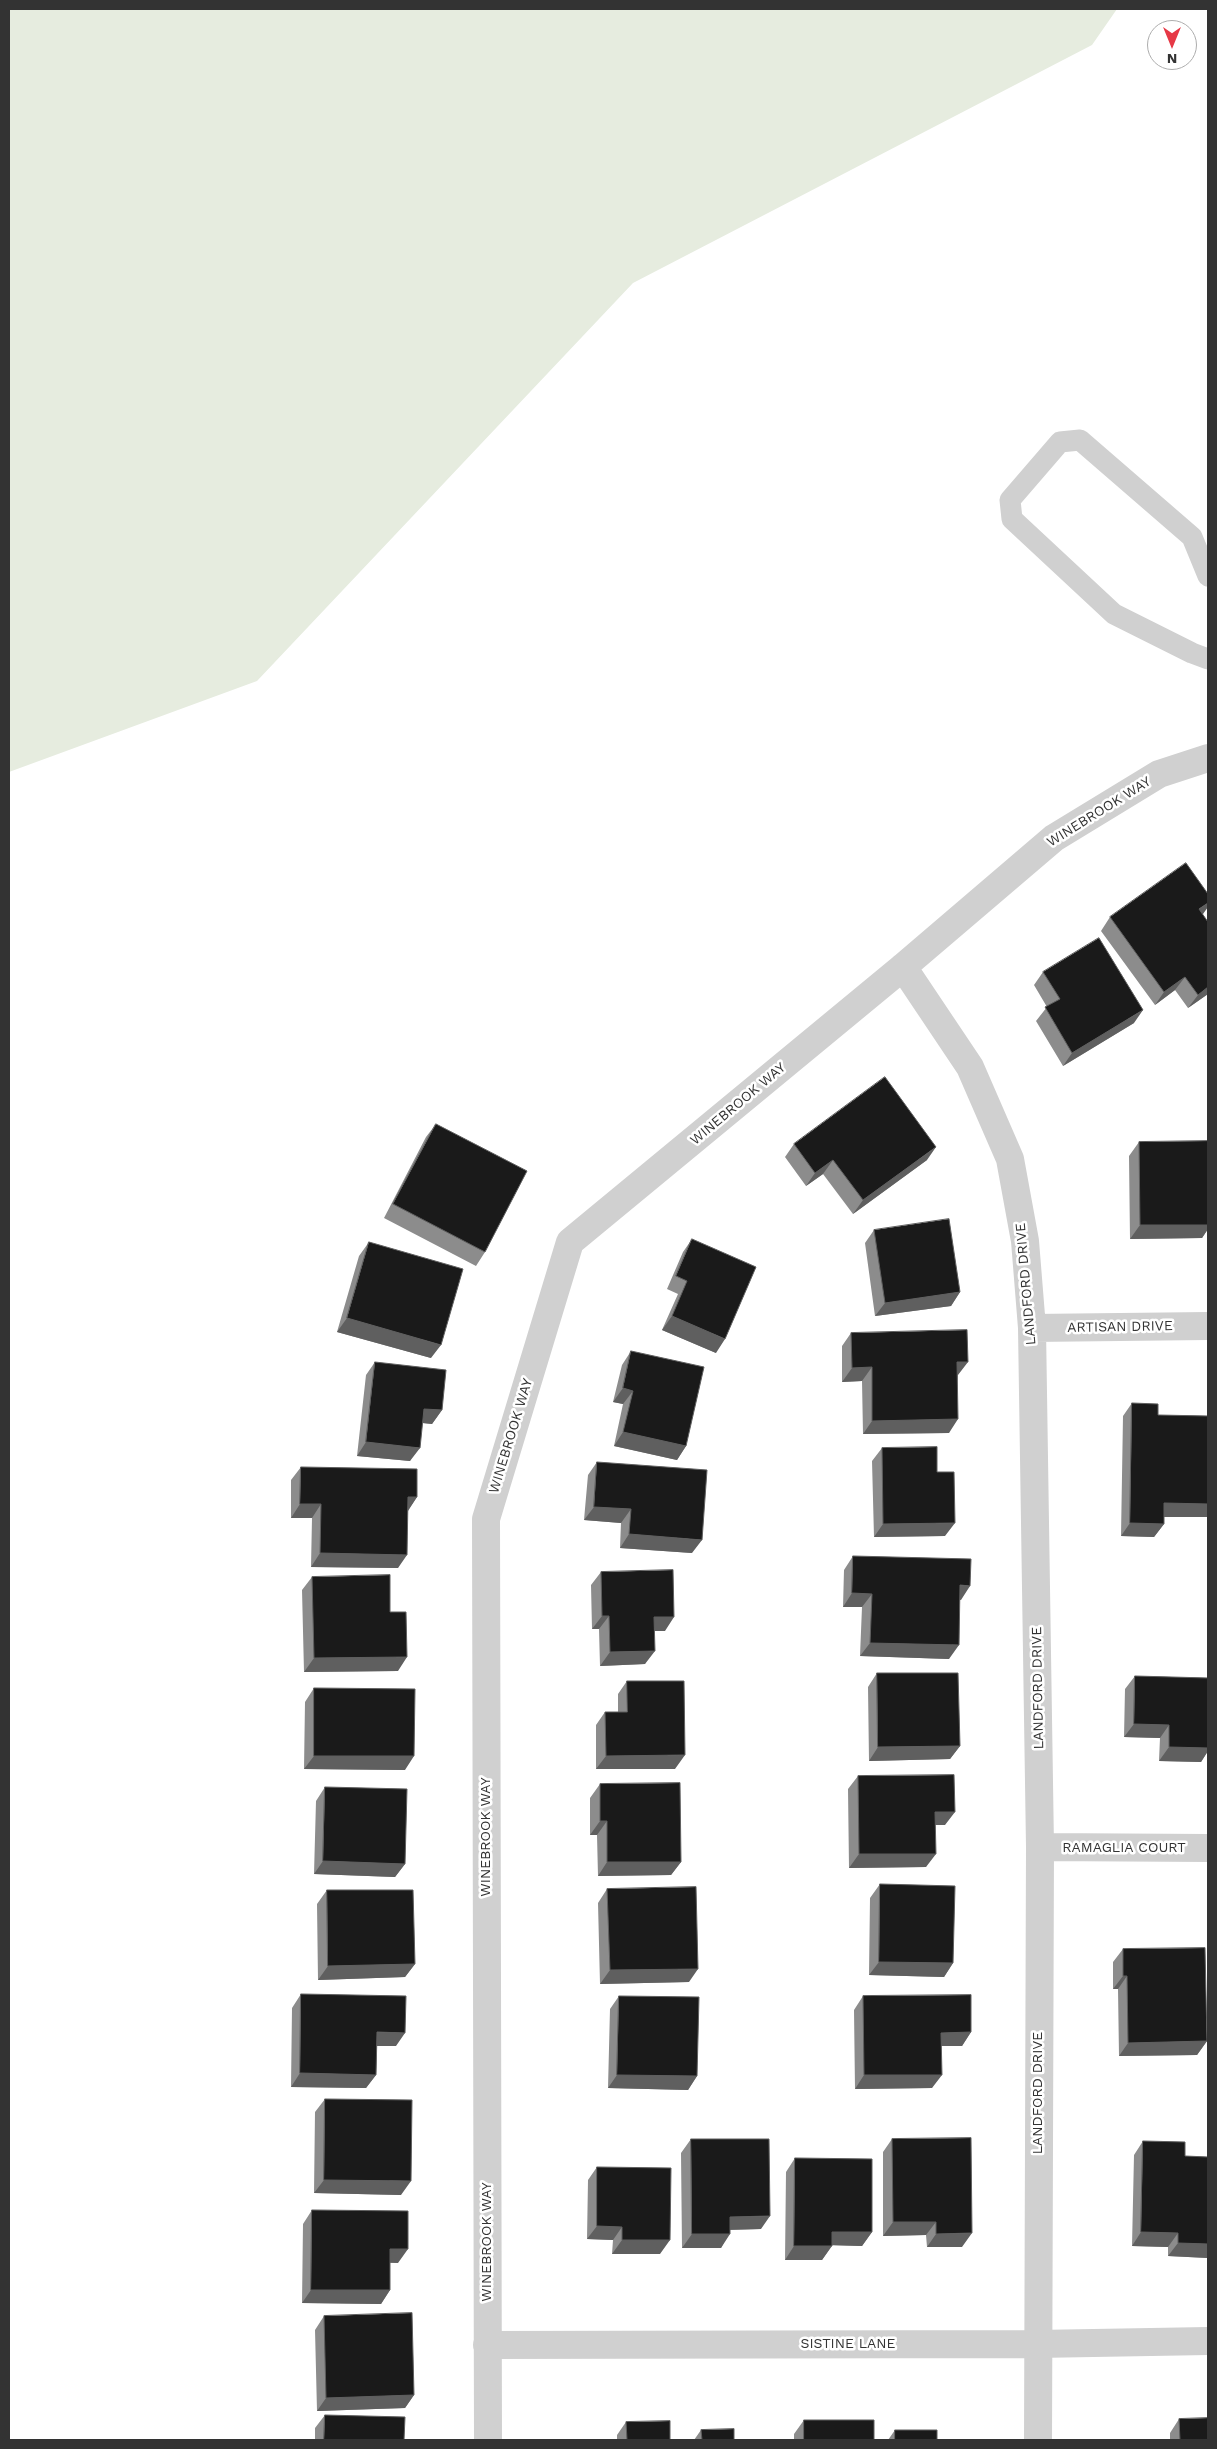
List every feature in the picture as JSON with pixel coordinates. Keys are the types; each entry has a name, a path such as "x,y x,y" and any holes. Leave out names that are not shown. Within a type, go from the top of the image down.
{"street":[{"name":"WINEBROOK WAY","path":"488,2440 486,1519 570,1242 903,967 1054,838 1159,774 1208,758"},
{"name":"LANDFORD DRIVE","path":"903,967 970,1067 1010,1159 1025,1241 1032,1328 1040,1848 1036,2344 1038,2440"},
{"name":"ARTISAN DRIVE","path":"1032,1328 1208,1326"},
{"name":"RAMAGLIA COURT","path":"1040,1848 1208,1848"},
{"name":"SISTINE LANE","path":"487,2345 1036,2344 1208,2341"}],"lane":[{"path":"1208,576 1192,537 1080,440 1060,442 1010,500 1012,519 1114,614 1208,659"}],"shaded area":[{"path":"9,9 1117,9 1092,45 633,283 257,681 9,772"}],"building":[{"path":"1186,863 1208,894 1208,903 1199,909 1208,922 1208,987 1198,995 1185,977 1164,992 1110,917"},
{"path":"1099,938 1143,1010 1072,1053 1045,1007 1060,999 1043,972"},
{"path":"885,1077 936,1147 863,1200 833,1160 815,1173 794,1144"},
{"path":"436,1124 527,1171 485,1252 393,1204"},
{"path":"1208,1141 1208,1225 1140,1225 1139,1142"},
{"path":"949,1219 960,1292 885,1303 874,1230"},
{"path":"692,1239 756,1267 725,1339 672,1316 687,1281 676,1276"},
{"path":"369,1242 463,1269 441,1345 347,1318"},
{"path":"967,1330 968,1362 957,1362 958,1419 872,1421 872,1367 852,1368 851,1333"},
{"path":"631,1351 704,1367 686,1446 623,1432 633,1391 623,1388"},
{"path":"375,1362 446,1370 442,1410 424,1409 420,1448 366,1442"},
{"path":"1132,1403 1158,1404 1158,1415 1208,1416 1208,1504 1164,1503 1164,1524 1130,1523"},
{"path":"937,1447 937,1472 954,1472 955,1523 883,1524 882,1448"},
{"path":"597,1462 707,1470 702,1540 629,1534 631,1509 594,1507"},
{"path":"301,1467 417,1469 417,1497 408,1497 407,1555 320,1553 321,1504 300,1504"},
{"path":"853,1556 971,1559 970,1586 960,1585 959,1645 870,1643 872,1594 852,1593"},
{"path":"673,1570 674,1617 654,1617 655,1651 610,1652 609,1616 602,1616 601,1572"},
{"path":"390,1575 390,1612 406,1612 407,1657 314,1658 312,1577"},
{"path":"877,1673 958,1673 960,1746 878,1747"},
{"path":"1135,1676 1208,1678 1208,1748 1169,1747 1169,1725 1134,1724"},
{"path":"627,1681 684,1681 685,1755 606,1756 605,1712 627,1712"},
{"path":"314,1688 415,1689 414,1756 314,1756"},
{"path":"954,1775 955,1812 935,1812 936,1854 859,1854 858,1776"},
{"path":"680,1783 681,1862 607,1862 607,1821 600,1821 600,1784"},
{"path":"325,1787 407,1789 405,1864 323,1861"},
{"path":"880,1884 955,1886 953,1963 879,1962"},
{"path":"696,1887 698,1969 610,1970 607,1889"},
{"path":"327,1890 413,1890 415,1964 328,1966"},
{"path":"1205,1948 1207,2041 1128,2043 1127,1976 1123,1976 1123,1949"},
{"path":"301,1994 406,1996 405,2033 377,2032 376,2075 300,2073"},
{"path":"971,1995 971,2032 941,2033 942,2075 864,2075 863,1996"},
{"path":"619,1996 699,1997 697,2076 617,2075"},
{"path":"325,2099 412,2100 411,2181 324,2180"},
{"path":"971,2138 972,2233 936,2234 936,2222 893,2222 892,2139"},
{"path":"691,2139 769,2139 770,2216 730,2217 730,2234 692,2234"},
{"path":"1143,2141 1185,2142 1185,2156 1208,2157 1208,2244 1178,2243 1178,2233 1141,2232"},
{"path":"795,2158 872,2159 872,2232 832,2232 832,2246 794,2246"},
{"path":"597,2167 671,2168 670,2240 622,2240 622,2227 597,2226"},
{"path":"312,2210 408,2211 408,2249 390,2249 390,2290 311,2290"},
{"path":"412,2313 414,2395 326,2398 324,2316"},
{"path":"325,2415 405,2417 404,2440 324,2440"},
{"path":"1208,2418 1208,2440 1180,2440 1179,2419"},
{"path":"804,2420 874,2420 874,2440 804,2440"},
{"path":"670,2421 670,2440 627,2440 626,2422"},
{"path":"734,2429 734,2440 702,2440 701,2430"},
{"path":"895,2430 937,2430 937,2440 895,2440"}]}
